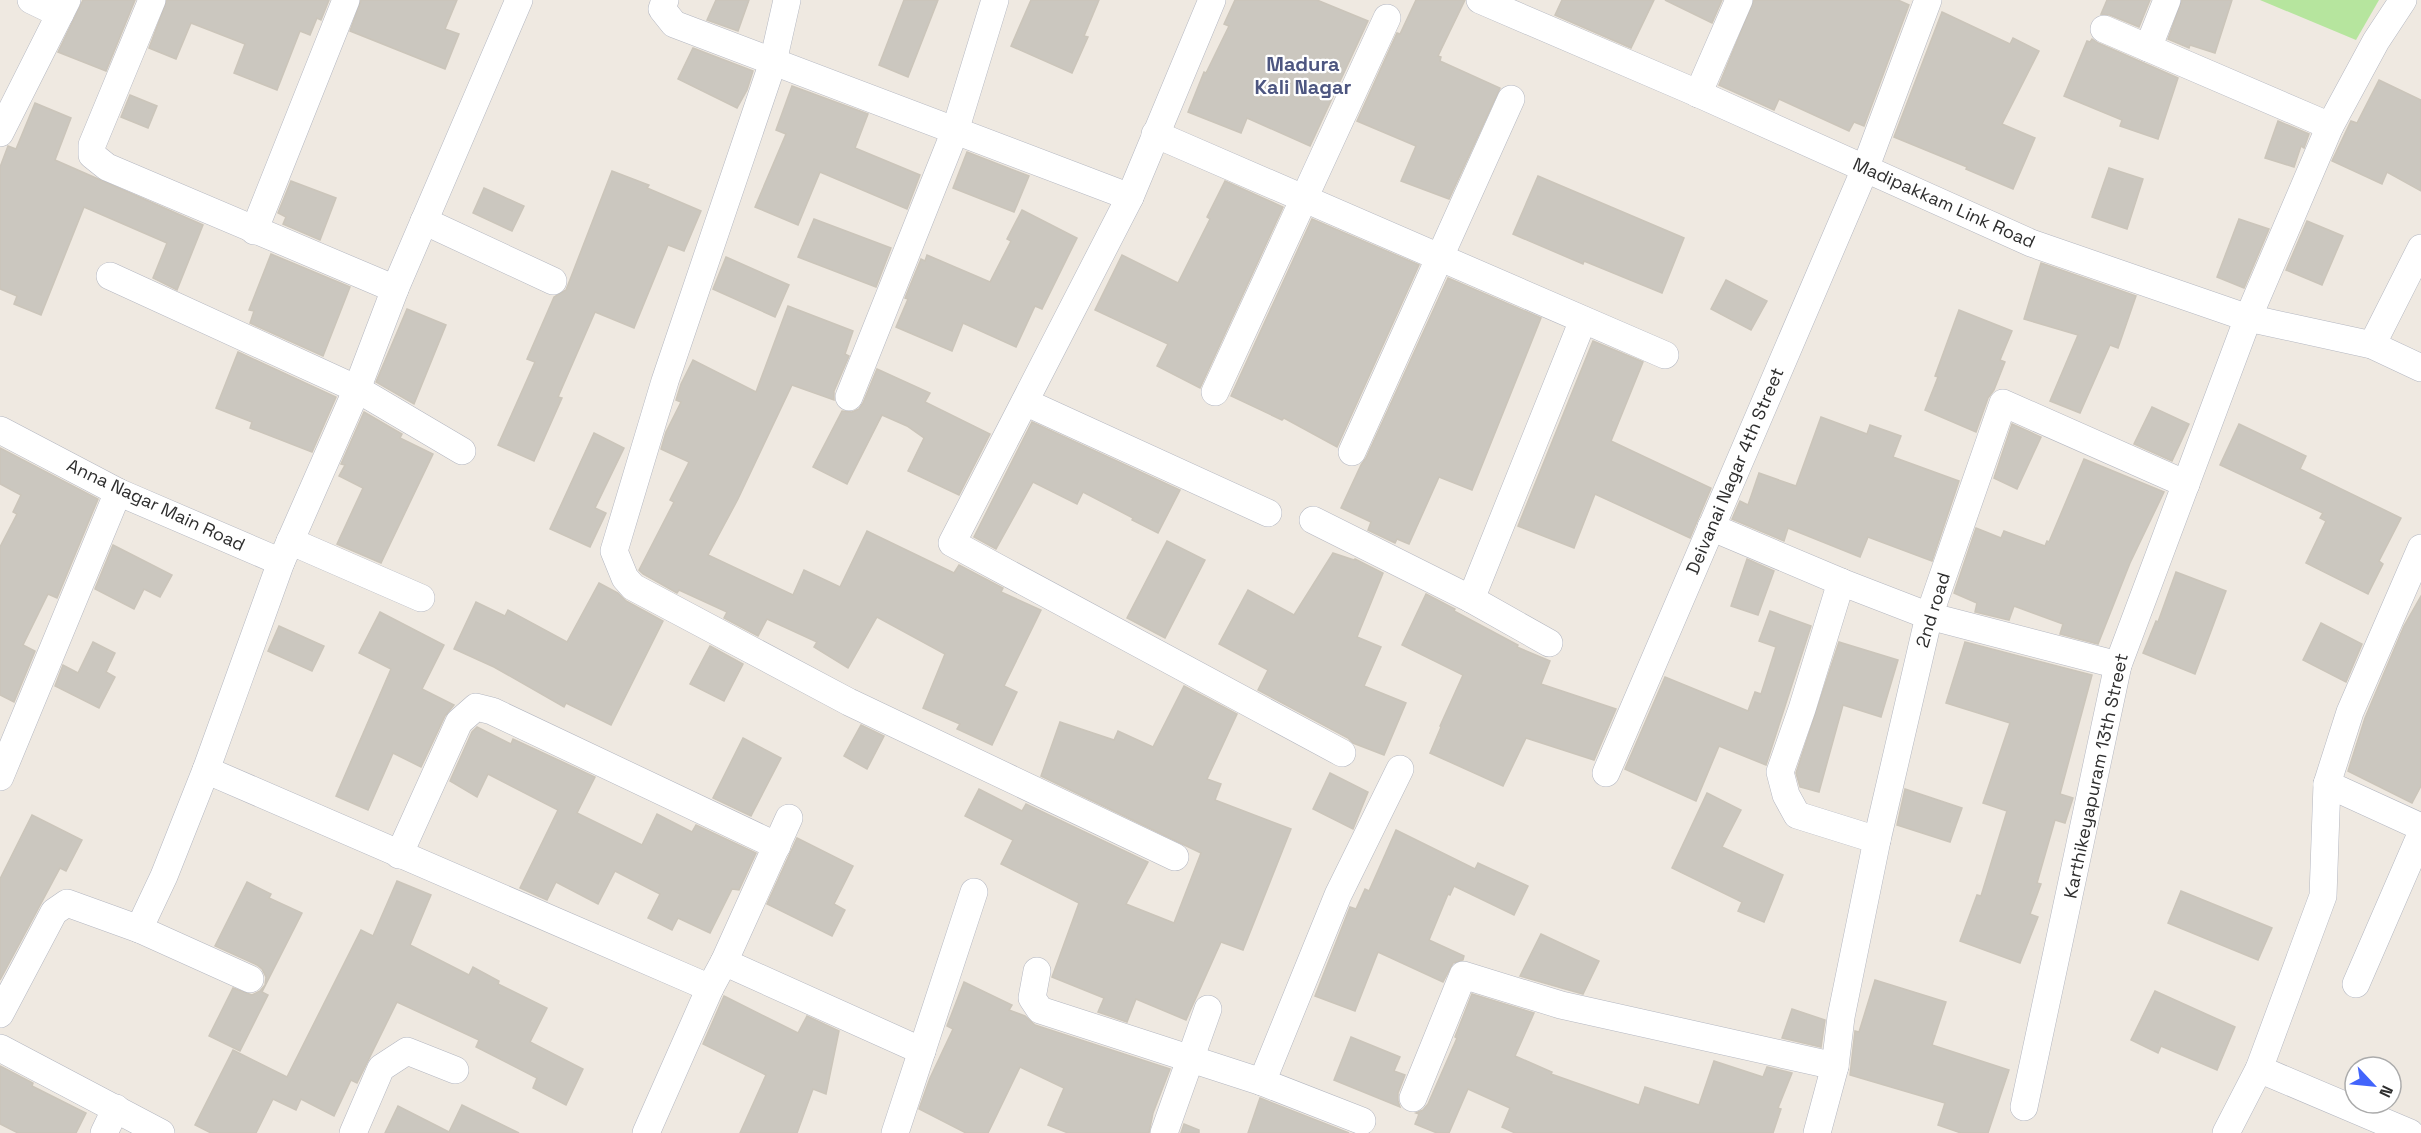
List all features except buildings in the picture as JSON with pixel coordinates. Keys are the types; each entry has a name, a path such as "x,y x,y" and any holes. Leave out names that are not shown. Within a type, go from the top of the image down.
{"street":[{"path":"0,133 63,7 30,0"},
{"path":"152,0 92,145 92,155 107,167 394,289"},
{"path":"254,231 346,0"},
{"path":"139,929 165,876 286,551 357,389 394,289 519,0"},
{"path":"665,0 662,9 674,24 1130,197"},
{"path":"787,0 773,62 665,381 614,551 625,578 633,587 849,702 1175,857"},
{"path":"849,397 955,131 995,0"},
{"path":"1212,0 1130,197 952,543 1341,753"},
{"name":"Madipakkam Link Road","path":"1480,0 1698,94 2031,243 2248,318 2372,345 2421,368"},
{"path":"1698,94 1739,0"},
{"name":"Deivanai Nagar 4th Street","path":"1606,773 1865,169 1928,0"},
{"path":"2148,48 2167,0"},
{"name":"Karthikeyapuram 13th Street","path":"2024,1107 2118,665 2248,318 2330,126 2376,41 2403,0"},
{"path":"1215,392 1387,18"},
{"path":"2104,29 2330,126"},
{"path":"1352,452 1511,99"},
{"path":"1155,134 1665,355"},
{"path":"424,221 553,281"},
{"path":"2372,345 2421,248"},
{"path":"110,276 357,389 462,451"},
{"path":"1471,599 1583,320"},
{"path":"1024,402 1268,513"},
{"name":"2nd road","path":"1817,1133 1835,1066 1841,1017 1877,840 1929,616 2003,404 2186,484"},
{"name":"Anna Nagar Main Road","path":"0,430 118,492 421,598"},
{"path":"0,777 118,492"},
{"path":"1313,520 1471,599 1549,643"},
{"path":"1711,527 1929,616 2118,665"},
{"path":"2226,1133 2259,1070 2323,896 2327,784 2350,712 2421,548"},
{"path":"1841,582 1780,772 1786,795 1797,815 1877,840"},
{"path":"399,855 459,722 476,707 492,711 777,846"},
{"path":"1262,1082 1338,895 1400,769"},
{"path":"206,770 710,988"},
{"path":"2327,784 2421,827"},
{"path":"646,1133 789,818"},
{"path":"2356,984 2421,834"},
{"path":"895,1133 974,892"},
{"path":"0,1014 54,912 67,903 139,929 250,979"},
{"path":"724,962 922,1051"},
{"path":"1037,970 1032,998 1040,1010 1262,1082 1362,1121"},
{"path":"1413,1098 1462,975 1561,1005 1835,1066"},
{"path":"1164,1133 1208,1009"},
{"path":"0,1048 161,1133"},
{"path":"353,1133 381,1068 394,1059 407,1051 455,1070"},
{"path":"2259,1070 2410,1133"},
{"path":"104,1133 116,1108"}],"green space":[{"path":"2260,0 2379,0 2356,40"}],"district":[{"name":"Madura Kali Nagar","path":"1303,76"}]}
